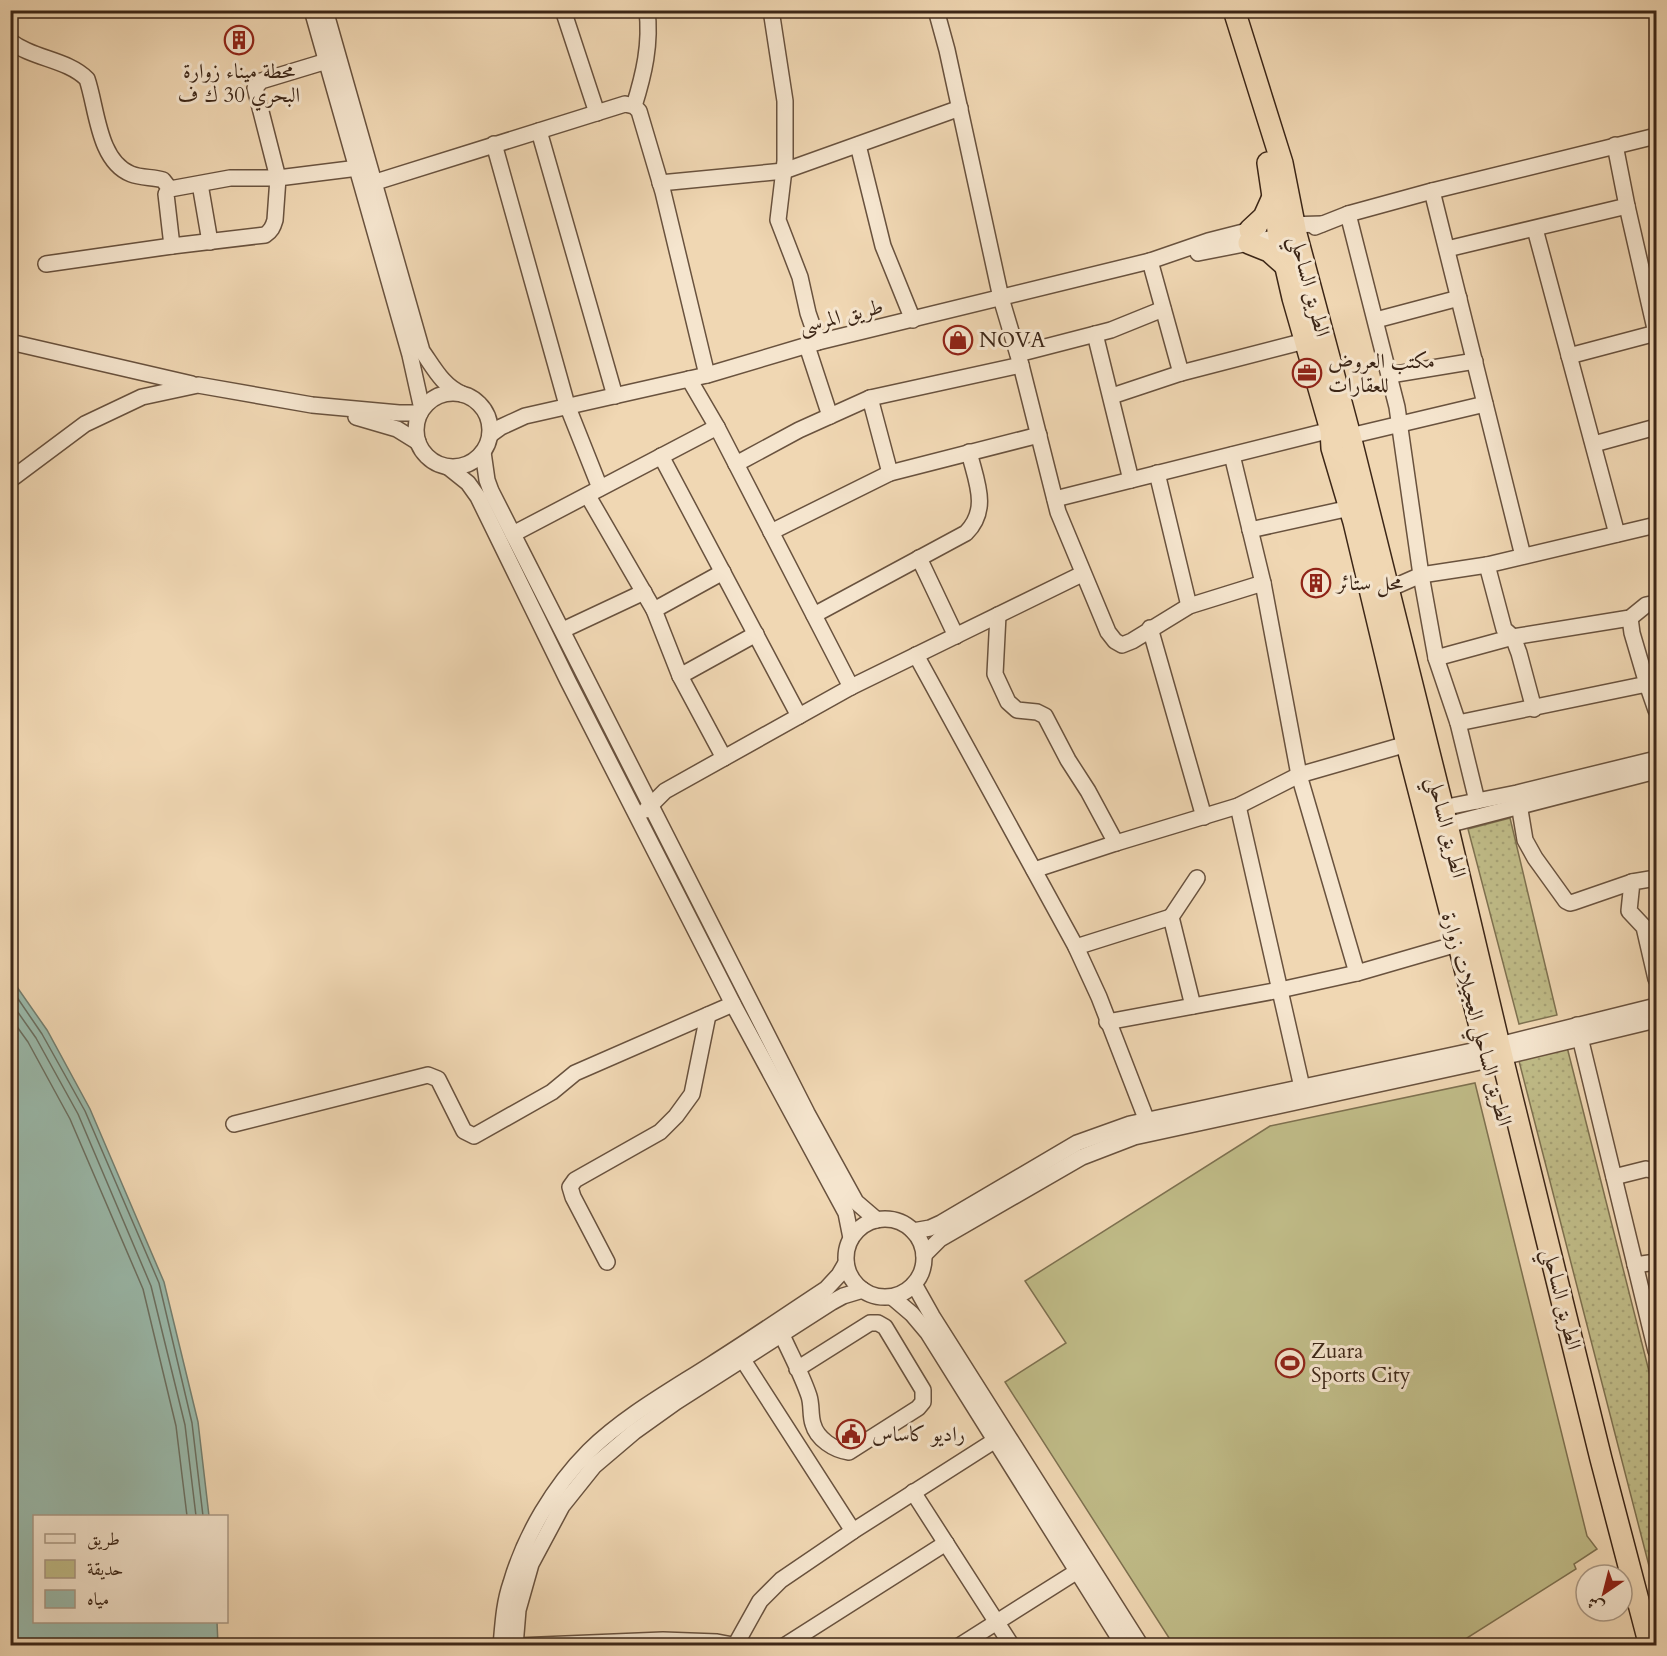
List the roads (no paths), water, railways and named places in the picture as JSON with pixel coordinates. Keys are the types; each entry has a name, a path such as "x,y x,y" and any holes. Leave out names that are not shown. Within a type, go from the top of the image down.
{"highway":[{"name":"الطريق الساحلي العجيلات زوارة","path":"1224,10 1246,68 1260,118 1273,197 1287,230 1286,266 1305,341 1341,433 1332,448 1350,508 1457,944 1494,1053 1614,1563"},
{"name":"الطريق الساحلي","path":"1234,10 1282,163 1287,230 1341,433 1389,589 1445,817 1494,1053 1650,1646"},
{"path":"1273,197 1264,216 1249,236 1286,266"},
{"path":"1630,1623 1636,1646"}],"street":[{"path":"312,10 358,168 368,185 422,351 444,382 451,389 473,399 489,418 490,435 483,452 474,461 461,466 448,467"},
{"path":"325,10 410,355 421,411"},
{"path":"563,10 597,113"},
{"path":"634,106 648,52 647,10"},
{"path":"771,10 785,101 784,171 778,220 800,277 830,416"},
{"path":"936,10 960,108 1001,298 1020,359 1054,499 1082,574 1108,632 1115,641 1122,645 1189,606 1263,583"},
{"path":"10,41 27,52 78,71 87,79 105,147 111,155 124,170 132,174 163,180 170,189"},
{"path":"46,264 265,235 275,220 278,178 255,88 261,81 282,73 327,61"},
{"path":"368,185 625,104 634,106 639,111 660,183 707,375"},
{"path":"660,183 784,171 960,108"},
{"path":"539,131 615,396"},
{"name":"طريق المرسى","path":"490,435 525,416 567,405 707,375 813,344 1150,261 1208,241 1322,224 1348,214 1432,191 1656,136"},
{"path":"494,144 567,405 594,492 654,610 680,676 724,758"},
{"path":"858,145 883,246 913,320"},
{"path":"1569,356 1656,333 1615,145"},
{"path":"172,246 166,194 170,189 230,178 278,178 358,168"},
{"path":"200,184 210,242"},
{"path":"1432,191 1523,556"},
{"path":"1447,249 1627,206"},
{"path":"1348,214 1397,407 1421,575 1436,658 1458,723 1477,801"},
{"path":"1535,229 1617,534"},
{"path":"1150,261 1182,373"},
{"path":"1376,320 1459,298"},
{"path":"736,464 870,398 1020,359 1164,309"},
{"path":"1095,334 1131,480"},
{"path":"1112,396 1182,373 1305,341"},
{"path":"10,342 198,385 312,405 399,413 421,411"},
{"path":"1390,375 1474,361"},
{"path":"689,379 717,427 851,687"},
{"path":"10,480 86,424 142,397 198,385"},
{"path":"418,442 416,422 421,411 433,398 447,393 462,394"},
{"path":"870,398 890,473"},
{"path":"1054,499 1232,455 1399,424 1485,404"},
{"path":"312,405 385,425 418,442 429,458 448,467 468,483 478,497 733,1004 846,1213 851,1238"},
{"name":"طريق المرسى","path":"485,411 500,417 525,416"},
{"path":"513,534 717,427"},
{"path":"1594,444 1656,427"},
{"path":"771,532 890,473 1039,435"},
{"path":"483,452 487,480 513,534 807,1113 849,1192 863,1209 877,1220"},
{"path":"814,615 966,533 978,518 980,509 979,493 969,452"},
{"path":"1232,455 1263,583 1299,775 1357,973"},
{"path":"661,456 799,716"},
{"path":"1157,473 1189,606"},
{"path":"1250,530 1350,508"},
{"path":"1389,589 1421,575 1487,565 1656,525"},
{"path":"919,558 956,636"},
{"path":"1487,565 1504,629 1513,637 1519,652 1534,709"},
{"path":"654,610 723,572"},
{"path":"637,816 651,806 664,791 851,687 1082,574"},
{"path":"562,630 644,592"},
{"path":"1436,658 1513,637 1630,618 1646,605 1656,603"},
{"path":"998,615 995,674 1008,702 1017,710 1037,712 1045,716 1116,843"},
{"path":"1630,618 1632,633 1656,710"},
{"path":"1150,628 1204,817"},
{"path":"680,676 756,634"},
{"path":"916,656 1076,947 1099,997 1147,1121"},
{"path":"1458,723 1647,684"},
{"path":"1034,870 1238,806 1299,775 1407,744"},
{"path":"1635,771 1656,759"},
{"path":"1445,817 1635,771 1656,771"},
{"path":"1445,817 1477,801 1519,800"},
{"path":"1519,800 1526,840 1535,858 1566,901 1574,902 1632,882 1656,878"},
{"path":"1238,806 1304,1094"},
{"path":"1076,947 1171,917 1197,878"},
{"path":"1632,882 1629,911 1644,927 1656,979"},
{"path":"1171,917 1193,1006"},
{"path":"1107,1022 1280,990 1357,973 1457,944"},
{"path":"234,1124 428,1076 438,1079 464,1131 474,1136 552,1092 575,1073 733,1004"},
{"path":"913,1231 941,1223 1077,1143 1092,1145 1134,1137 1304,1094 1494,1053 1579,1032 1656,1006"},
{"path":"607,1262 570,1187 575,1180 660,1132 676,1116 692,1094 708,1015"},
{"path":"1579,1032 1656,1020"},
{"path":"1579,1032 1635,1264 1652,1313 1656,1351"},
{"path":"924,1255 940,1239 1082,1157 1092,1145 1130,1124 1304,1094"},
{"path":"1614,1177 1646,1169 1656,1170"},
{"path":"877,1220 890,1220 903,1224 913,1231 924,1255 920,1276 908,1290 892,1297 877,1296 863,1290 855,1283 846,1263 847,1250 851,1238 862,1227 877,1220"},
{"path":"1635,1264 1656,1262"},
{"path":"515,1646 518,1610 531,1564 552,1522 575,1488 594,1466 630,1426 826,1289 846,1263"},
{"path":"914,1284 1063,1537 1076,1572 1124,1646"},
{"path":"863,1290 843,1296 676,1402 590,1450 560,1486 541,1515 518,1560 505,1607 501,1645 593,1645 663,1640 737,1645 760,1601 781,1580 994,1441"},
{"path":"892,1297 912,1314 928,1333 994,1441 1142,1646"},
{"path":"782,1335 797,1369 810,1398 813,1425 819,1436 840,1450 849,1452 918,1408 923,1402 923,1390 885,1327 878,1323 870,1323 797,1369"},
{"path":"743,1360 853,1531"},
{"path":"913,1492 1012,1646"},
{"path":"784,1646 946,1543"},
{"path":"959,1646 1076,1572"}],"water":[{"path":"10,977 47,1030 90,1109 164,1282 198,1422 209,1515 33,1515 33,1623 217,1623 218,1645 11,1645"}],"place":[{"name":"محطة ميناء زوارة البحري 30 ك ف","path":"239,40"},
{"name":"NOVA","path":"958,340"},
{"name":"مكتب العروض للعقارات","path":"1307,373"},
{"name":"محل ستائر","path":"1316,583"},
{"name":"Zuara Sports City","path":"1290,1363"},
{"name":"راديو كاساس","path":"851,1434"}]}
